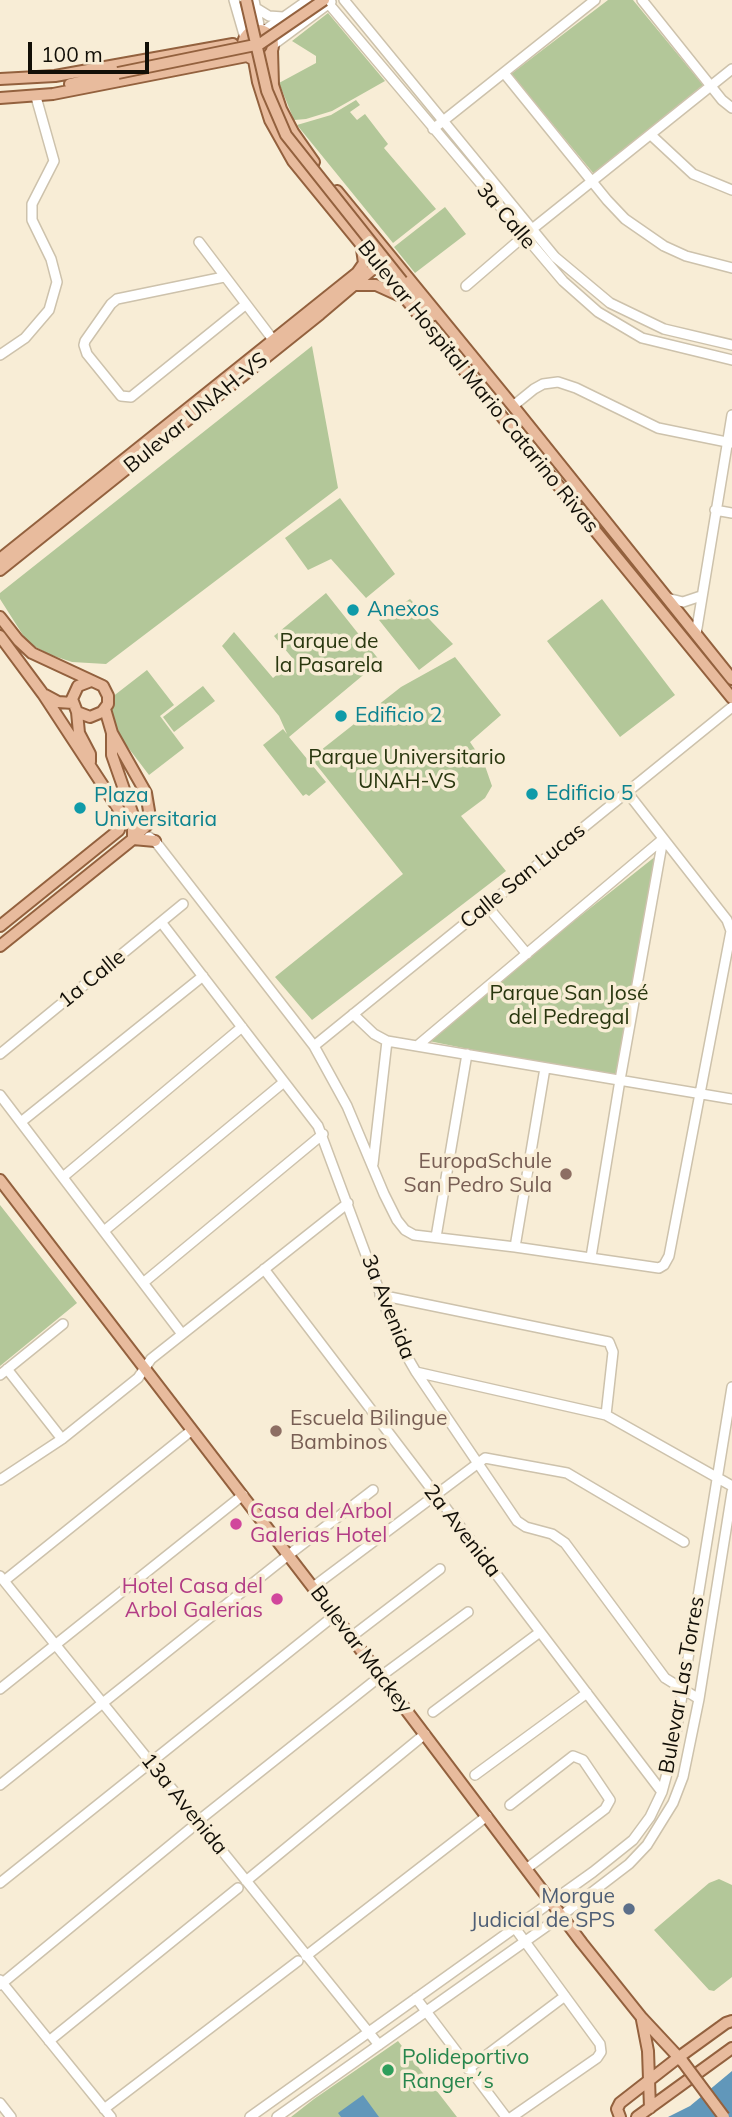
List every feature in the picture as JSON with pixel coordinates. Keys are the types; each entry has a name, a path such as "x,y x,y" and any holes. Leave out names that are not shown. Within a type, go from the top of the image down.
{"main road":[{"name":"Bulevar Hospital Mario Catarino Rivas","path":"246,0 267,91 286,135 424,308"},
{"path":"53,94 75,81 260,44 328,1"},
{"path":"0,79 55,76 244,40 251,31 262,31 270,37 273,47 267,57 36,97 0,98"},
{"path":"244,40 251,58"},
{"name":"Bulevar Hospital Mario Catarino Rivas","path":"273,47 273,85 293,132 318,169 732,679"},
{"name":"Bulevar Hospital Mario Catarino Rivas","path":"251,58 263,100 280,141 300,171 732,698"},
{"path":"55,76 75,81"},
{"name":"Bulevar UNAH-VS","path":"223,387 357,273 364,263 362,246"},
{"name":"Bulevar UNAH-VS","path":"0,559 355,286 378,267 387,251"},
{"path":"355,286 376,285 406,299"},
{"path":"424,308 442,320"},
{"path":"424,308 431,329"},
{"name":"Bulevar UNAH-VS","path":"0,570 164,433"},
{"path":"0,617 32,653 100,684 107,692 108,700 99,715 90,717 43,694"},
{"path":"0,636 43,694 121,813 119,830 0,926"},
{"path":"90,765 90,754 79,733 73,694 78,686 91,681"},
{"path":"0,946 138,836 150,817 149,803 112,733 105,709"},
{"path":"112,733 112,755 138,836"},
{"path":"138,836 155,841"},
{"name":"Bulevar Mackey","path":"0,1180 335,1615 550,1902 642,2018 681,2060 724,2117"},
{"path":"642,2018 647,2039 650,2108"},
{"path":"619,2117 617,2109 620,2103 649,2079 681,2060 732,2021"},
{"path":"637,2117 732,2049"}],"street":[{"path":"234,0 244,40"},
{"path":"255,4 262,31 308,0"},
{"name":"3a Calle","path":"344,0 555,257 610,303 664,329 732,345"},
{"path":"433,129 595,0"},
{"path":"642,0 710,86 732,108"},
{"path":"273,47 328,1"},
{"name":"3a Calle","path":"328,1 523,237 563,281 598,312 642,338 732,360"},
{"path":"255,4 269,16 285,17"},
{"path":"466,286 531,230 732,69"},
{"path":"503,73 625,219 664,246 686,256 732,268"},
{"path":"0,355 25,338 49,310 57,282 51,259 32,220 33,204 54,161 36,97"},
{"path":"651,135 693,174 732,190"},
{"path":"199,242 274,341"},
{"path":"223,277 117,299 85,341 87,354 121,396 131,397 245,305"},
{"path":"513,406 543,384 558,382 658,428 730,442"},
{"path":"696,634 715,510 730,442 732,415"},
{"path":"715,510 732,513"},
{"path":"667,598 683,602 701,596"},
{"name":"Calle San Lucas","path":"314,1046 732,707"},
{"path":"155,841 189,899 314,1046 347,1106 397,1220 405,1230 414,1235 659,1268 669,1256 731,931 727,919 627,792"},
{"path":"417,1046 663,839"},
{"path":"591,1257 663,839"},
{"name":"1a Calle","path":"0,1054 189,899"},
{"path":"487,906 527,954"},
{"name":"3a Avenida","path":"161,922 323,1134 398,1342 416,1373 517,1521 526,1527 552,1534 565,1543 665,1678 699,1699"},
{"path":"21,1122 203,976"},
{"path":"353,1014 374,1034 387,1041 732,1099"},
{"path":"62,1177 242,1027"},
{"path":"373,1166 387,1041"},
{"path":"436,1237 467,1054"},
{"path":"515,1247 545,1068"},
{"path":"104,1231 284,1082"},
{"path":"0,1095 182,1334"},
{"path":"143,1283 323,1134"},
{"path":"0,1480 62,1438 138,1378 151,1359 348,1203"},
{"name":"2a Avenida","path":"264,1269 662,1792"},
{"path":"380,1295 609,1342 613,1352 606,1415"},
{"path":"62,1438 4,1372 63,1324"},
{"path":"416,1373 606,1415 732,1486"},
{"name":"Bulevar Las Torres","path":"250,2117 593,1872 633,1840 650,1817 662,1792 673,1751 732,1387"},
{"path":"2,1578 192,1430"},
{"path":"313,1587 477,1462 491,1457 566,1473 684,1542"},
{"path":"0,1785 373,1490"},
{"name":"Bulevar Las Torres","path":"277,2117 561,1916 640,1855 673,1803 683,1777 699,1699 732,1492"},
{"path":"0,1689 243,1495"},
{"path":"351,1637 440,1569"},
{"name":"13a Avenida","path":"2,1578 246,1881 302,1958 379,2045"},
{"path":"198,1821 468,1612"},
{"path":"0,1883 335,1615"},
{"path":"433,1712 540,1632"},
{"path":"475,1775 587,1693"},
{"path":"246,1881 425,1734"},
{"path":"510,1805 569,1758 576,1756 583,1760 609,1796 609,1803 526,1870"},
{"path":"190,1829 1,1983 108,2113 302,1958 487,1816"},
{"path":"593,1872 603,1884"},
{"path":"49,2041 238,1888"},
{"path":"512,2117 597,2058 601,2052 600,2044 514,1928"},
{"path":"468,2068 565,1996"},
{"path":"416,1998 506,2117"},
{"path":"0,2104 11,2117"}],"green space":[{"path":"608,0 633,0 703,85 594,174 511,74"},
{"path":"328,13 385,81 332,111 294,120 279,83 316,63 316,56 292,41"},
{"path":"356,100 360,105 350,112 357,120 365,114 388,144 384,148 436,209 393,243 297,125 331,115"},
{"path":"445,207 466,234 415,273 394,247"},
{"path":"312,346 338,488 106,664 72,662 28,643 0,599 0,593"},
{"path":"340,498 395,574 366,598 331,559 308,570 285,538"},
{"name":"Parque de la Pasarela","path":"326,593 380,661 289,737 326,782 309,796 303,796 263,745 283,729 287,734 279,716 222,646 234,632 273,678 294,660 274,636"},
{"path":"410,599 453,644 419,670 379,620"},
{"path":"602,599 675,695 620,737 547,641"},
{"name":"Parque Universitario UNAH-VS","path":"455,657 501,715 470,742 484,763 492,786 485,798 461,816 506,871 312,1020 275,977 403,874 311,758 401,687"},
{"path":"147,670 174,705 160,716 184,748 149,775 98,708"},
{"path":"203,686 215,701 174,732 163,717"},
{"name":"Parque San José del Pedregal","path":"661,852 620,1080 424,1040"},
{"path":"0,1205 77,1303 0,1366"},
{"path":"719,1879 732,1885 732,1977 714,1991 709,1990 654,1930 709,1883"},
{"name":"Polideportivo Ranger´s","path":"398,2041 457,2117 291,2117 314,2099"}],"water":[{"path":"732,2071 732,2117 668,2117 690,2106"},
{"path":"363,2095 379,2117 341,2117 338,2113"}],"place":[{"name":"Anexos","path":"353,610"},
{"name":"Edificio 2","path":"341,716"},
{"name":"Edificio 5","path":"532,794"},
{"name":"Plaza Universitaria","path":"80,808"},
{"name":"EuropaSchule San Pedro Sula","path":"566,1174"},
{"name":"Escuela Bilingue Bambinos","path":"276,1431"},
{"name":"Casa del Arbol Galerias Hotel","path":"236,1524"},
{"name":"Hotel Casa del Arbol Galerias","path":"277,1599"},
{"name":"Morgue Judicial de SPS","path":"629,1909"},
{"name":"Polideportivo Ranger´s","path":"388,2070"}]}
